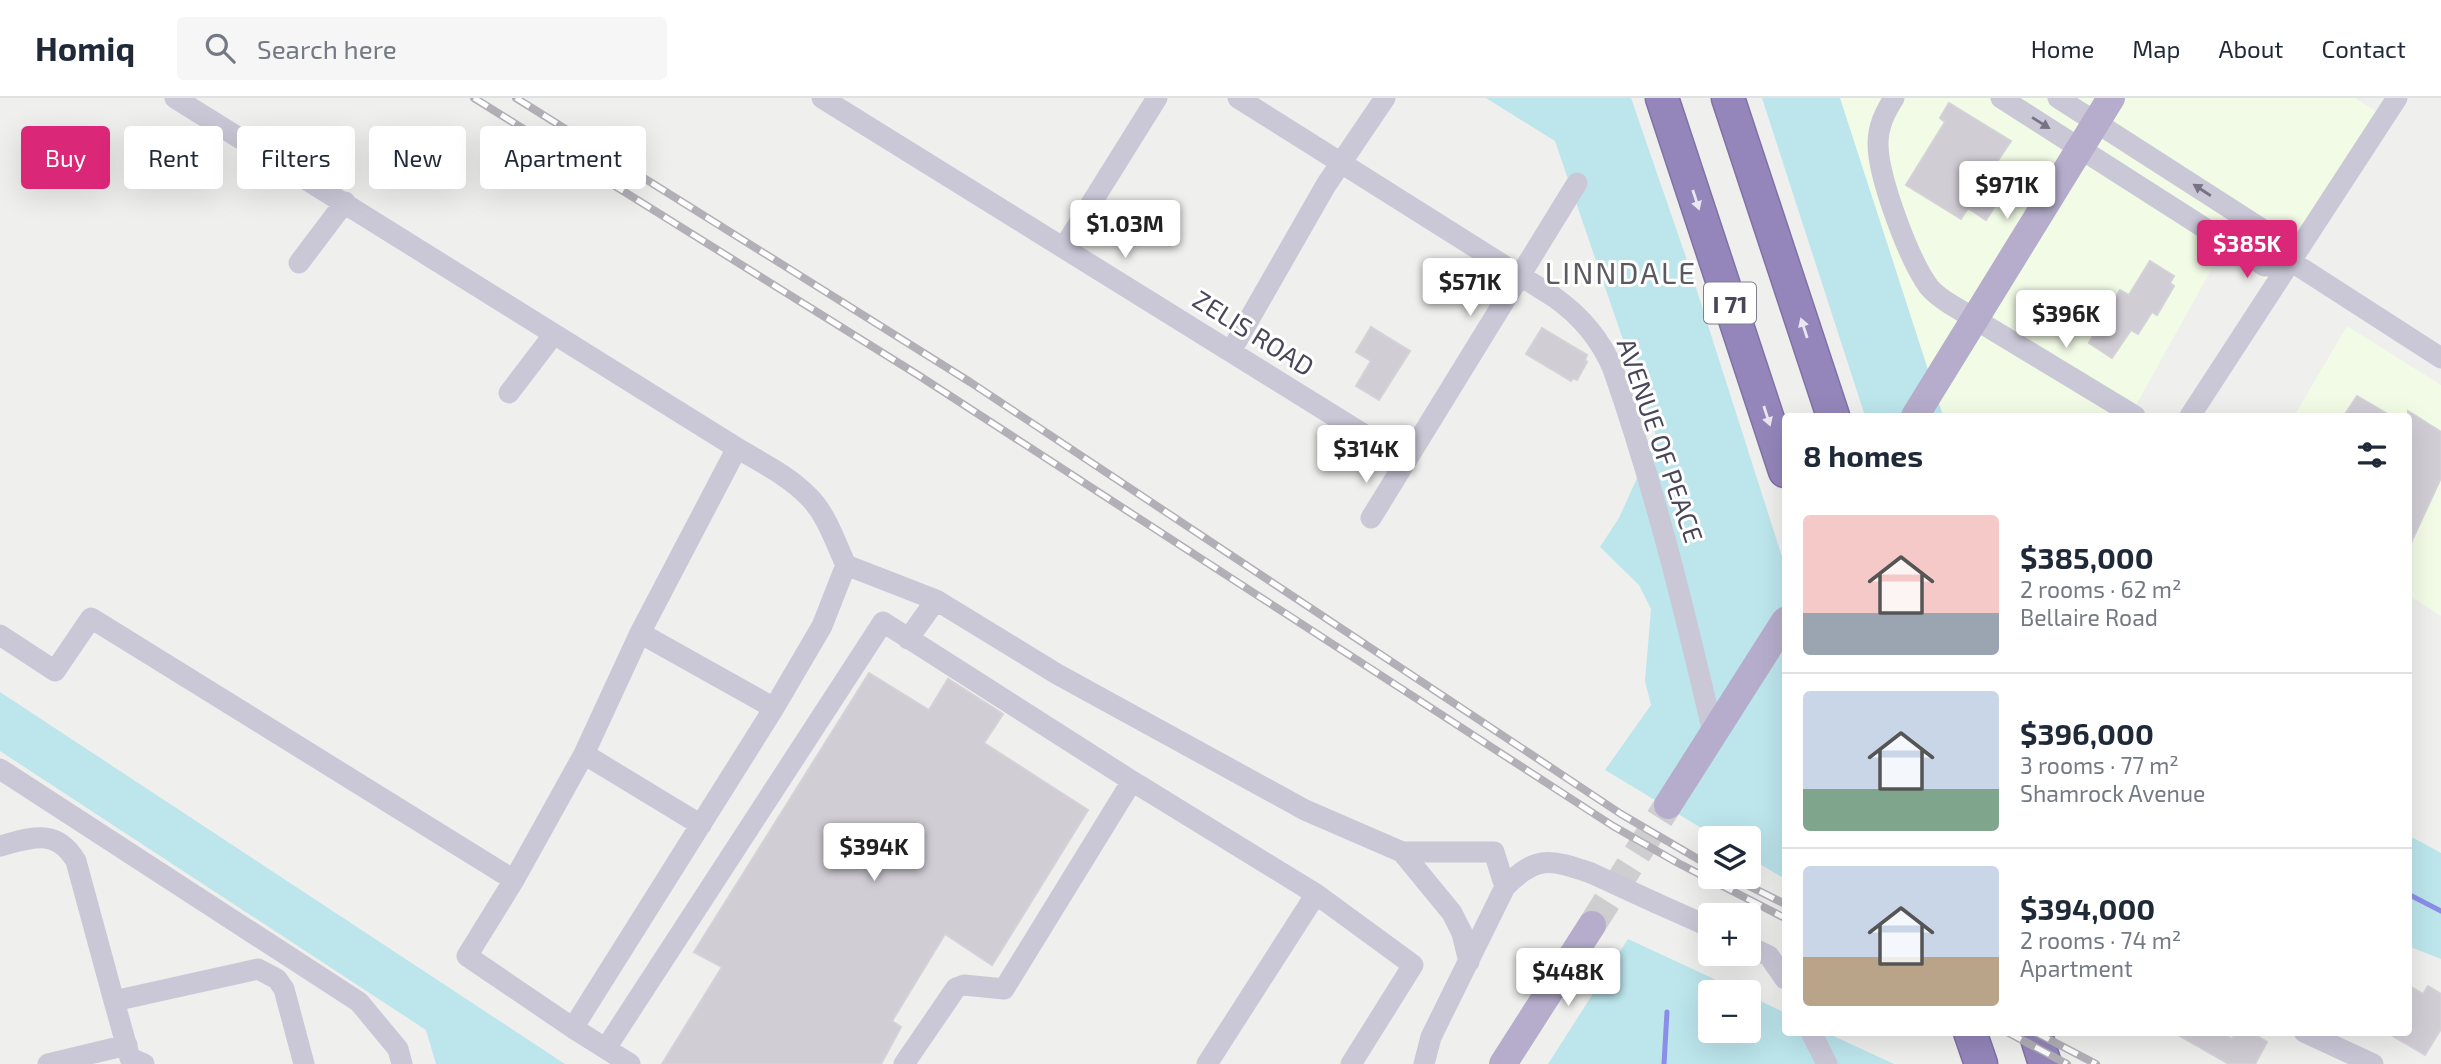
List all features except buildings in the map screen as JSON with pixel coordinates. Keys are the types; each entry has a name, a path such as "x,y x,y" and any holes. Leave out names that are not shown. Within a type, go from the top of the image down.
{"highway":[{"name":"I 71","path":"1661,98 1782,462"},
{"name":"I 71","path":"1730,98 1832,413"},
{"path":"1971,1036 1981,1064"},
{"path":"2036,1036 2046,1064"}],"main road":[{"path":"1917,413 2112,98"},
{"path":"1668,806 1782,626"},
{"path":"1503,1064 1592,925"}],"street":[{"path":"175,98 781,474 810,498 823,517 846,565 936,600 1057,674 1305,810 1402,852 1494,852 1504,887"},
{"name":"ZELIS ROAD","path":"822,98 1405,460"},
{"path":"1064,247 1157,98"},
{"name":"AVENUE OF PEACE","path":"1238,98 1521,276 1577,315 1599,340 1613,369 1670,551 1714,737"},
{"path":"1231,351 1341,162 1385,98"},
{"path":"1894,98 1881,122 1877,141 1881,165 1900,227 1918,268 1931,289 1938,297 2130,413"},
{"path":"2001,98 2264,266 2292,262"},
{"path":"2058,98 2276,238 2292,262 2441,358"},
{"path":"2191,413 2397,98"},
{"path":"1371,518 1577,183"},
{"path":"299,263 345,202"},
{"path":"509,393 554,334"},
{"path":"630,1064 467,956 514,880 584,754 640,633 737,448"},
{"path":"573,1028 774,708 822,626 846,565"},
{"path":"908,639 936,600"},
{"path":"0,635 55,671 91,618 514,880"},
{"path":"606,1048 883,622 1316,894 1413,965 1351,1064"},
{"path":"640,633 774,708"},
{"path":"584,754 701,825"},
{"path":"0,769 359,1002 398,1049 402,1064"},
{"path":"904,1064 956,988 964,985 1004,989 1132,780"},
{"path":"0,846 41,836 62,844 71,852 76,861 130,1058 144,1064"},
{"path":"1402,852 1452,913 1462,933 1469,962"},
{"path":"1424,1064 1430,1037 1504,887 1522,869 1538,863 1556,863 1591,873 1698,922"},
{"path":"1207,1064 1316,894"},
{"path":"1761,952 1769,956 1782,975"},
{"path":"114,1002 258,969 276,979 284,989 304,1064"},
{"path":"1813,1036 1826,1064"},
{"path":"2313,1036 2373,1064"},
{"path":"48,1064 127,1045"}],"shaded area":[{"path":"1486,98 1631,98 1689,266 1782,557 1782,877 1761,865 1761,826 1698,826 1605,770 1651,705 1645,681 1651,609 1639,585 1600,547 1619,518 1656,436 1555,141"},
{"path":"1762,98 1840,98 1942,413 1864,413"},
{"path":"1840,98 2355,98 2380,114 2270,282 2220,254 2132,413 1942,413"},
{"path":"2347,326 2441,385 2441,616 2412,598 2412,413 2296,413"},
{"path":"0,692 565,1064 436,1064 426,1030 0,751"},
{"path":"2412,837 2441,853 2441,959 2412,948"},
{"path":"1628,939 1716,980 1698,980 1698,1043 1761,1043 1761,1001 1782,1012 1782,1036 1833,1036 1894,1064 1548,1064"}],"waterway":[{"path":"2412,896 2441,911"},
{"path":"1664,1064 1667,1012"}],"tunnel":[{"path":"1592,925 1668,805"}],"railway":[{"path":"474,98 918,375 1613,826 1782,916"},
{"path":"516,98 970,382 1621,814 1698,859"},
{"path":"1755,889 1782,902"},
{"path":"2014,1036 2067,1064"},
{"path":"2043,1036 2096,1064"}],"district":[{"name":"LINNDALE","path":"1621,272"}]}
